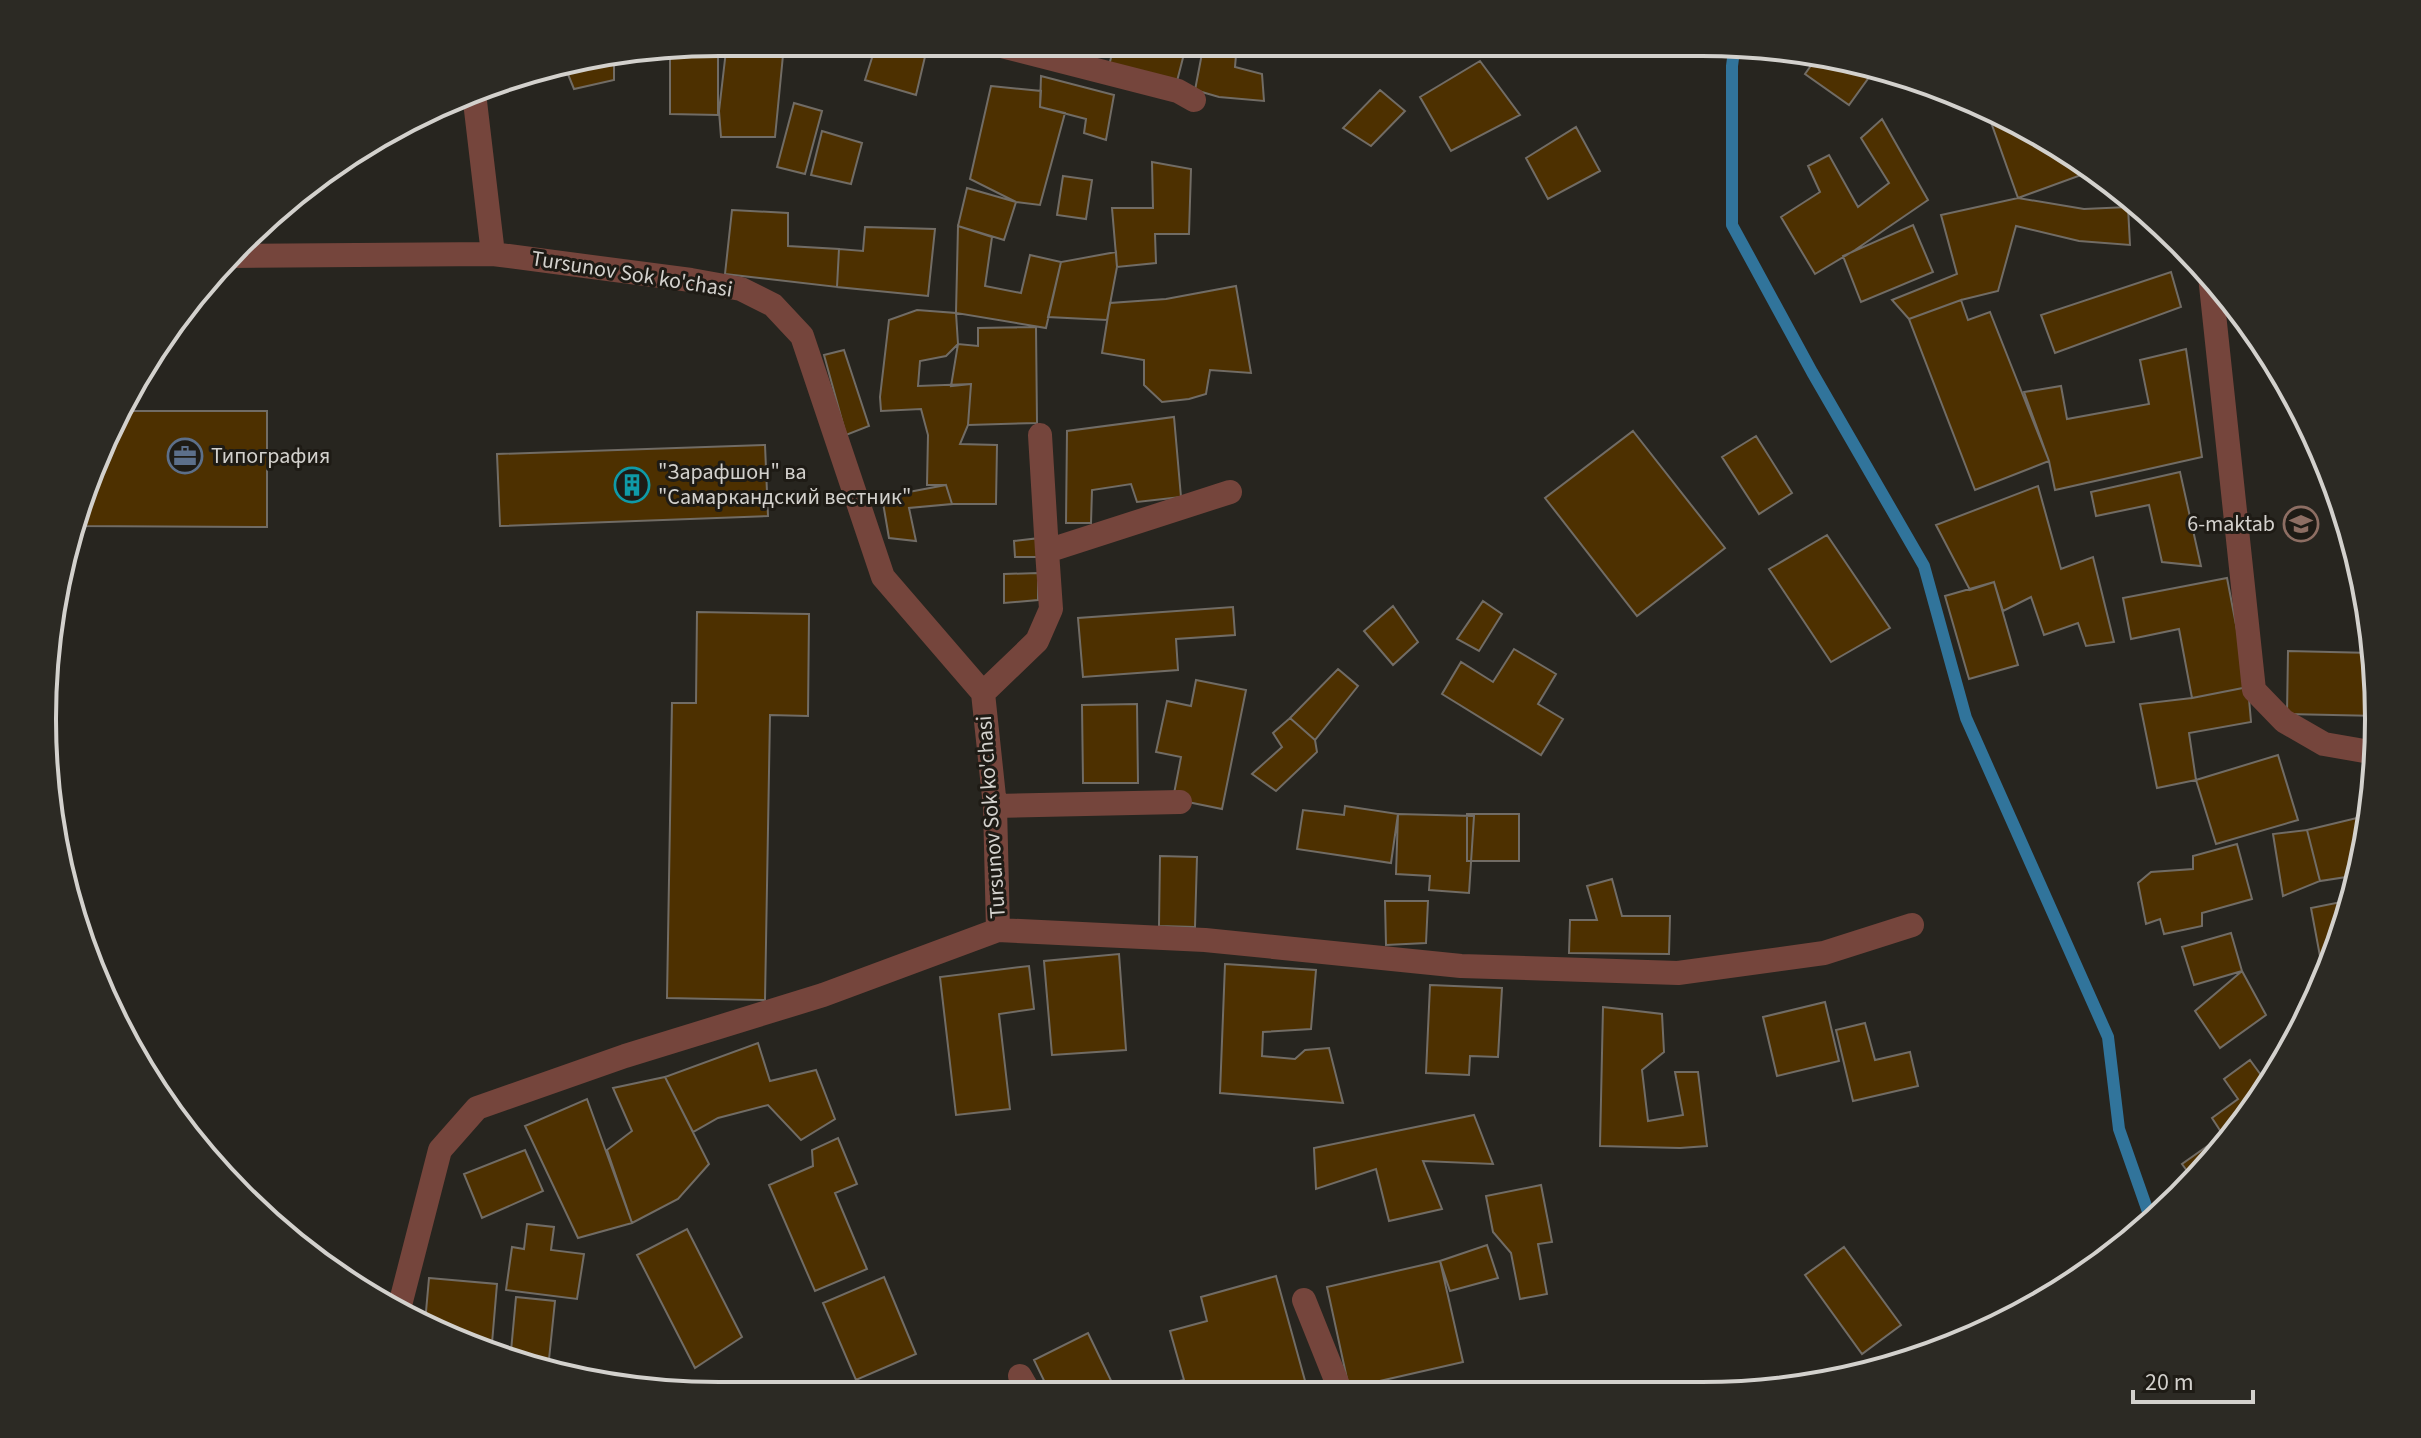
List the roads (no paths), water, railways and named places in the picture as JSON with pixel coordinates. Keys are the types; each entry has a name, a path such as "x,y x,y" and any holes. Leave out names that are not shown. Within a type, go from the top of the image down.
{"street":[{"path":"1041,56 1178,91 1194,100"},
{"path":"475,102 493,254"},
{"name":"Tursunov Sok ko'chasi","path":"245,256 493,254 741,289 773,305 802,336 883,577 983,693 995,806 998,930"},
{"path":"2212,296 2254,690 2284,721 2324,744 2364,751"},
{"path":"983,693 1037,641 1051,609 1040,435"},
{"path":"1047,551 1230,492"},
{"path":"995,806 1180,802"},
{"path":"401,1301 440,1150 477,1108 625,1056 823,995 998,930 1205,940 1461,966 1678,973 1824,953 1912,925"},
{"path":"1304,1300 1337,1382"}],"waterway":[{"path":"1733,57 1732,225 1812,372 1924,566 1966,718 2108,1037 2119,1129 2147,1210"}],"place":[{"name":"Типография","path":"185,456"},
{"name":"\"Зарафшон\" ва \"Самаркандский вестник\"","path":"632,485"},
{"name":"6-maktab","path":"2301,524"}]}
